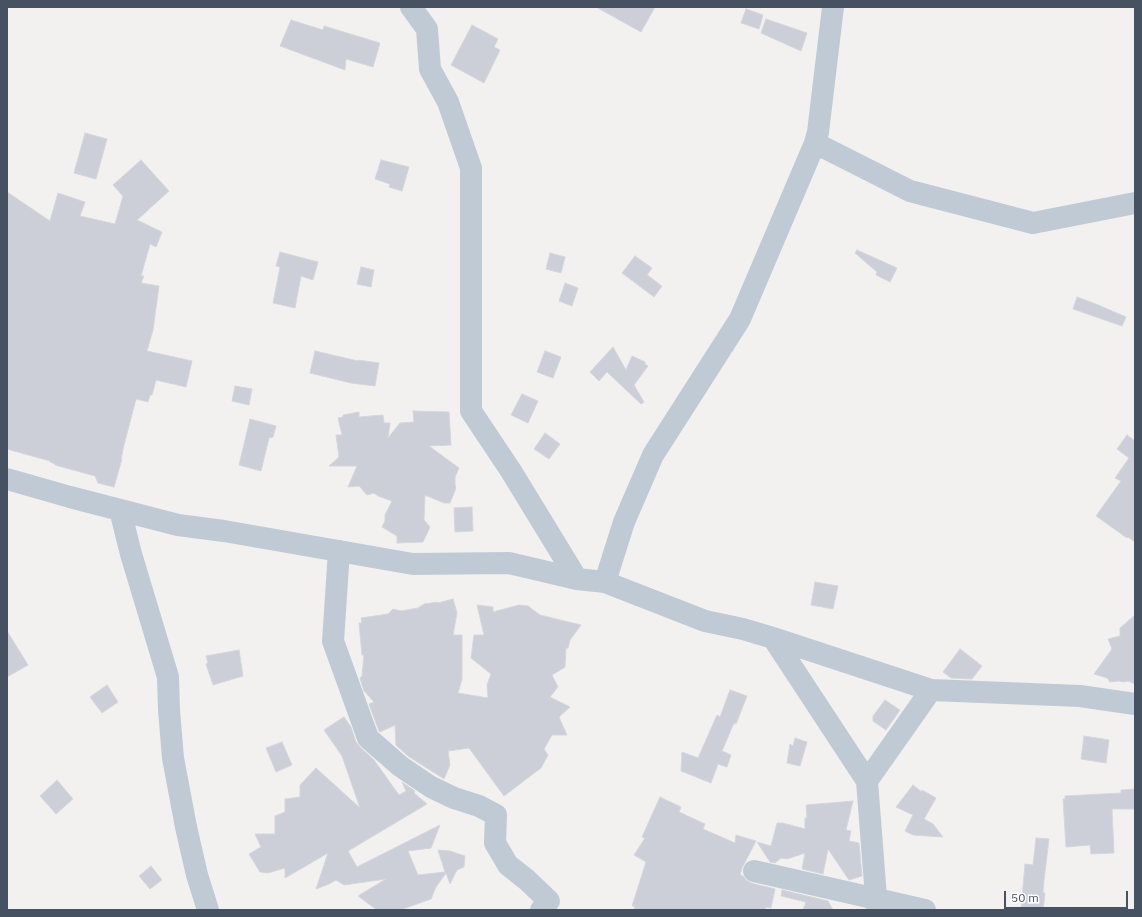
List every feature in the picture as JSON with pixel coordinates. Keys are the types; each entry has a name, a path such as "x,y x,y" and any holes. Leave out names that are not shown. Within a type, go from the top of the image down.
{"street":[{"path":"411,7 427,29 430,69 448,102 471,168 471,411 511,472 576,579"},
{"path":"605,582 624,522 653,455 740,319 815,143 819,124 833,7"},
{"path":"815,143 910,191 1033,223 1135,203"},
{"path":"7,479 178,525 224,531 413,564 509,563 576,579 605,582 705,621 743,629 773,638 931,690 1080,696 1135,704"},
{"path":"120,510 130,554 168,678 172,758 197,874 208,910"},
{"path":"339,551 333,641 368,738 400,766 432,787 454,798 480,806 496,815 495,843 508,865 527,880 549,901 541,910"},
{"path":"773,638 867,781 876,904"},
{"path":"867,781 931,690"},
{"path":"754,871 876,904 925,910"}],"building":[{"path":"596,7 655,7 641,32"},
{"path":"746,9 763,15 759,29 741,23"},
{"path":"766,19 807,33 801,51 761,33"},
{"path":"291,20 323,30 324,26 380,43 373,67 346,59 345,70 280,46"},
{"path":"472,25 498,39 494,47 500,50 484,83 451,65"},
{"path":"85,133 107,139 96,179 74,173"},
{"path":"141,160 169,191 137,220 162,232 156,247 150,244 141,276 144,276 141,283 159,286 153,330 147,351 192,361 186,387 156,380 152,395 150,395 148,402 136,399 114,487 98,483 95,476 55,465 50,461 7,449 7,192 50,221 58,193 85,202 80,216 115,224 123,196 113,185"},
{"path":"381,160 409,167 402,191 389,187 390,184 375,179"},
{"path":"857,250 897,268 890,282 876,275 877,272 855,253"},
{"path":"280,252 318,262 313,280 301,276 295,308 273,303 280,267 276,266"},
{"path":"550,253 565,257 561,273 546,269"},
{"path":"635,256 652,268 647,275 662,286 654,297 622,273"},
{"path":"361,267 374,270 371,287 357,284"},
{"path":"565,283 578,288 572,306 559,301"},
{"path":"1077,297 1126,317 1122,326 1073,309"},
{"path":"613,347 626,370 632,356 645,362 648,366 634,385 644,402 641,404 607,372 599,381 590,372"},
{"path":"315,351 358,361 379,363 375,386 351,383 310,373"},
{"path":"545,351 561,357 553,378 537,372"},
{"path":"235,386 252,389 249,405 232,401"},
{"path":"522,394 538,401 528,423 511,415"},
{"path":"413,411 449,412 451,445 429,446 459,468 455,477 456,488 450,503 444,503 425,495 424,520 430,527 423,542 397,543 397,536 382,527 385,521 385,515 392,501 374,493 367,495 359,486 348,487 357,466 329,466 339,457 336,435 342,435 338,418 343,417 343,415 359,412 359,417 383,415 384,423 390,423 388,438 400,423 414,422"},
{"path":"250,419 276,426 273,437 269,438 261,471 239,465"},
{"path":"545,433 560,444 549,459 534,449"},
{"path":"1127,435 1135,441 1135,542 1096,516 1121,481 1115,478 1129,458 1117,449"},
{"path":"472,507 473,531 455,532 454,508"},
{"path":"815,582 838,586 833,609 811,605"},
{"path":"453,599 457,613 453,635 462,635 462,679 458,693 488,698 487,685 491,674 471,658 474,635 484,635 477,605 493,607 493,612 519,605 528,606 540,615 581,625 570,640 568,648 566,648 565,667 552,675 558,687 550,697 570,707 559,717 567,735 552,735 544,749 548,755 541,768 504,796 469,748 448,751 450,765 444,779 408,756 396,745 395,725 380,732 379,731 369,704 374,702 364,691 360,678 362,676 364,655 362,655 359,623 362,623 361,618 388,614 393,609 401,611 418,608 424,604 438,603"},
{"path":"1135,615 1135,684 1128,681 1110,682 1107,678 1094,674 1112,649 1108,639 1120,636 1120,628"},
{"path":"7,631 28,665 7,677"},
{"path":"960,649 982,666 972,679 951,678 943,672"},
{"path":"239,650 243,676 213,685 206,664 208,663 206,656"},
{"path":"107,685 118,702 102,713 90,697"},
{"path":"730,690 747,696 736,724 734,723 722,751 731,755 727,767 718,764 711,783 681,771 682,752 698,758 717,715 720,717"},
{"path":"885,700 900,710 886,730 873,721 873,716"},
{"path":"344,717 351,727 356,742 374,760 399,795 406,791 402,782 415,791 414,793 427,804 348,851 357,867 440,825 431,848 408,851 418,875 445,872 438,850 450,851 465,856 464,867 457,870 450,884 446,873 436,887 431,899 400,910 377,910 358,896 386,879 344,885 336,880 316,889 328,853 285,878 285,868 268,873 260,872 249,854 261,847 255,834 275,834 275,816 285,812 285,799 300,797 300,785 316,768 360,808 342,756 324,730"},
{"path":"1084,736 1109,740 1106,763 1081,759"},
{"path":"795,738 807,742 800,766 787,763 790,744 793,746"},
{"path":"282,742 292,765 276,772 266,748"},
{"path":"57,780 73,799 56,814 40,796"},
{"path":"913,785 922,792 922,790 936,798 924,819 933,824 943,837 913,835 905,831 913,815 896,807"},
{"path":"1135,789 1135,809 1112,809 1114,853 1091,854 1090,845 1066,847 1063,799 1065,799 1065,796 1121,793 1121,790"},
{"path":"660,797 681,807 679,812 705,824 703,829 735,843 736,835 756,841 740,875 751,883 775,889 771,908 766,907 765,910 634,910 635,906 632,906 646,862 634,855 645,838 642,837"},
{"path":"853,801 846,830 851,831 849,841 859,843 862,876 849,880 828,849 823,874 802,869 805,853 787,859 781,858 775,863 770,862 757,842 771,846 777,823 783,823 805,829 805,818 807,818 806,805"},
{"path":"1036,838 1049,839 1044,880 1043,893 1045,893 1043,910 1021,909 1025,864 1033,865"},
{"path":"151,866 162,880 150,889 139,876"},
{"path":"782,890 828,901 833,910 803,910 806,902 781,896"}]}
